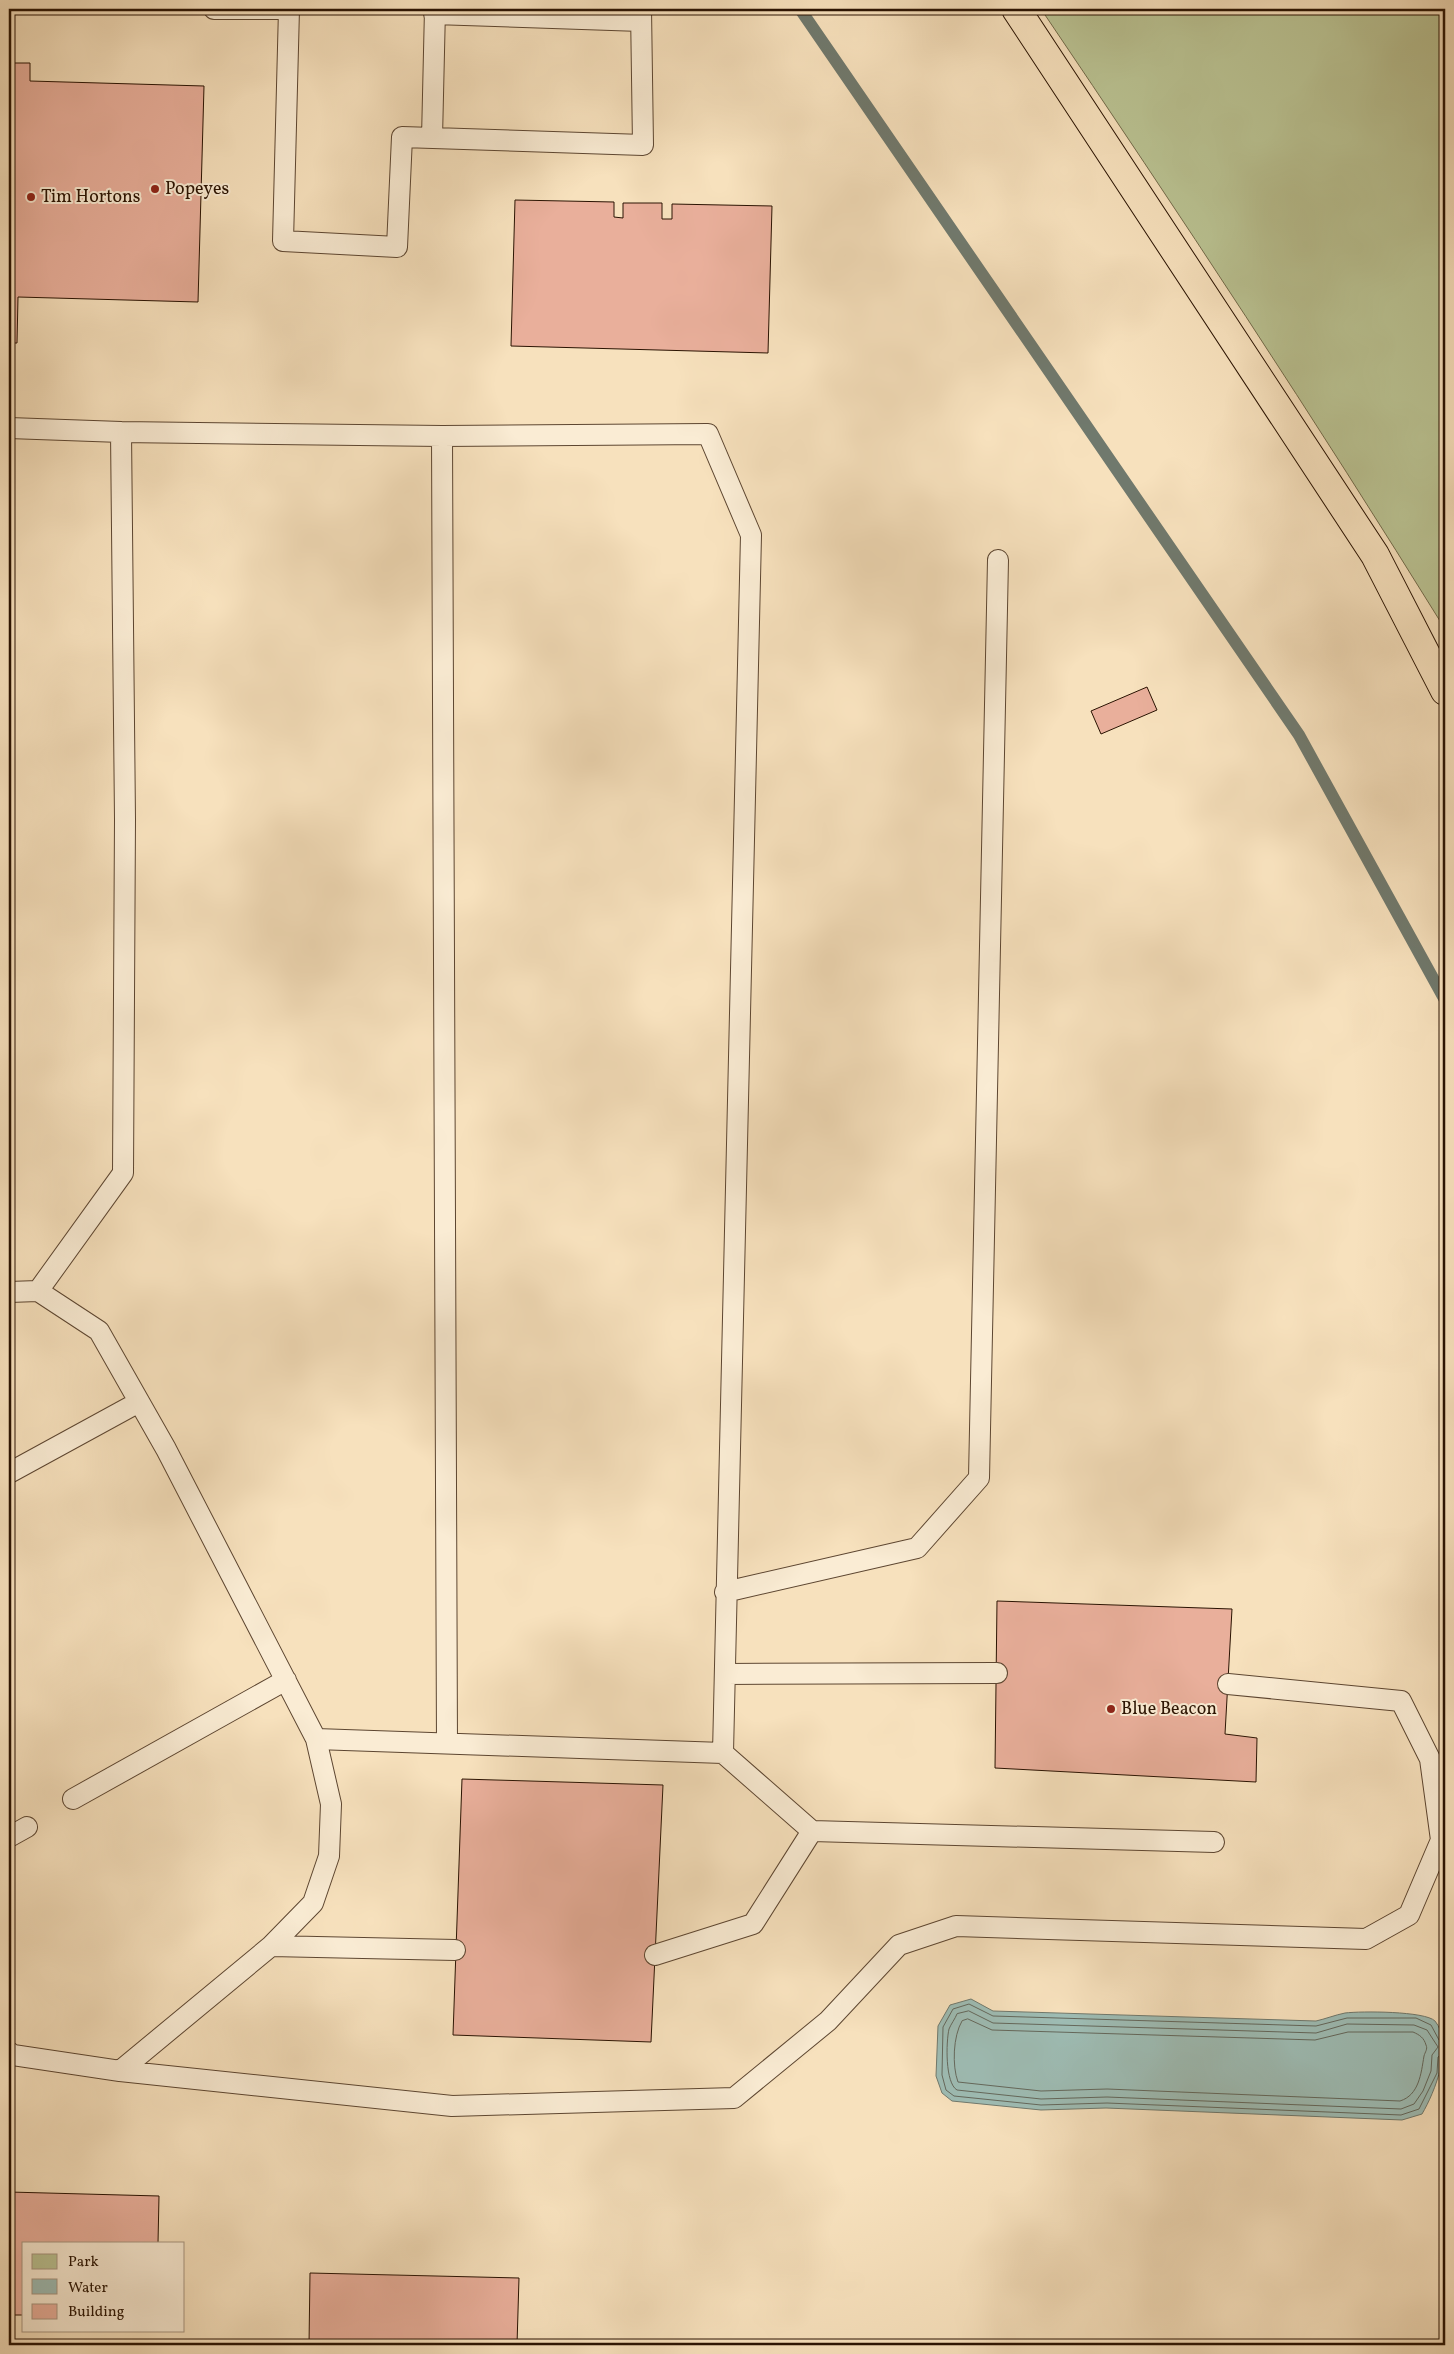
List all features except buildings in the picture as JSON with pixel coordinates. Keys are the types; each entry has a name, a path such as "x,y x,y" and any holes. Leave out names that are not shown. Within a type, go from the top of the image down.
{"highway":[{"path":"1016,9 1375,554 1445,691"}],"lane":[{"path":"214,9 289,9 283,241 397,247 402,137 432,138 643,145 641,15 434,11 432,138"},
{"path":"9,428 121,432 442,436 708,434 752,535 725,1592 723,1753"},
{"path":"38,1291 123,1173 125,819 121,432"},
{"path":"442,436 448,1743"},
{"path":"725,1592 917,1548 979,1478 998,560"},
{"path":"9,1292 38,1291 99,1331 166,1448 316,1739 331,1804 328,1856 313,1904 271,1946 120,2071"},
{"path":"9,1473 139,1402"},
{"path":"725,1674 997,1673"},
{"path":"73,1799 286,1680"},
{"path":"9,2052 13,2055 120,2071 452,2106 734,2098 828,2022 900,1945 956,1926 1366,1939 1409,1915 1442,1840 1430,1759 1401,1701 1228,1684"},
{"path":"316,1739 723,1753 812,1831 1214,1842"},
{"path":"9,1837 27,1827"},
{"path":"655,1955 753,1924 812,1831"},
{"path":"271,1946 456,1950"}],"green space":[{"path":"1041,9 1445,9 1445,629 1246,317"}],"water":[{"path":"971,1999 993,2011 1316,2021 1345,2013 1378,2012 1419,2015 1435,2021 1443,2042 1443,2055 1437,2081 1422,2114 1402,2120 1106,2108 1041,2110 952,2101 942,2093 936,2076 938,2026 950,2005"}],"waterway":[{"path":"800,9 1299,735 1445,1000"}],"place":[{"name":"Popeyes","path":"155,189"},
{"name":"Tim Hortons","path":"31,197"},
{"name":"Blue Beacon","path":"1111,1709"}]}
